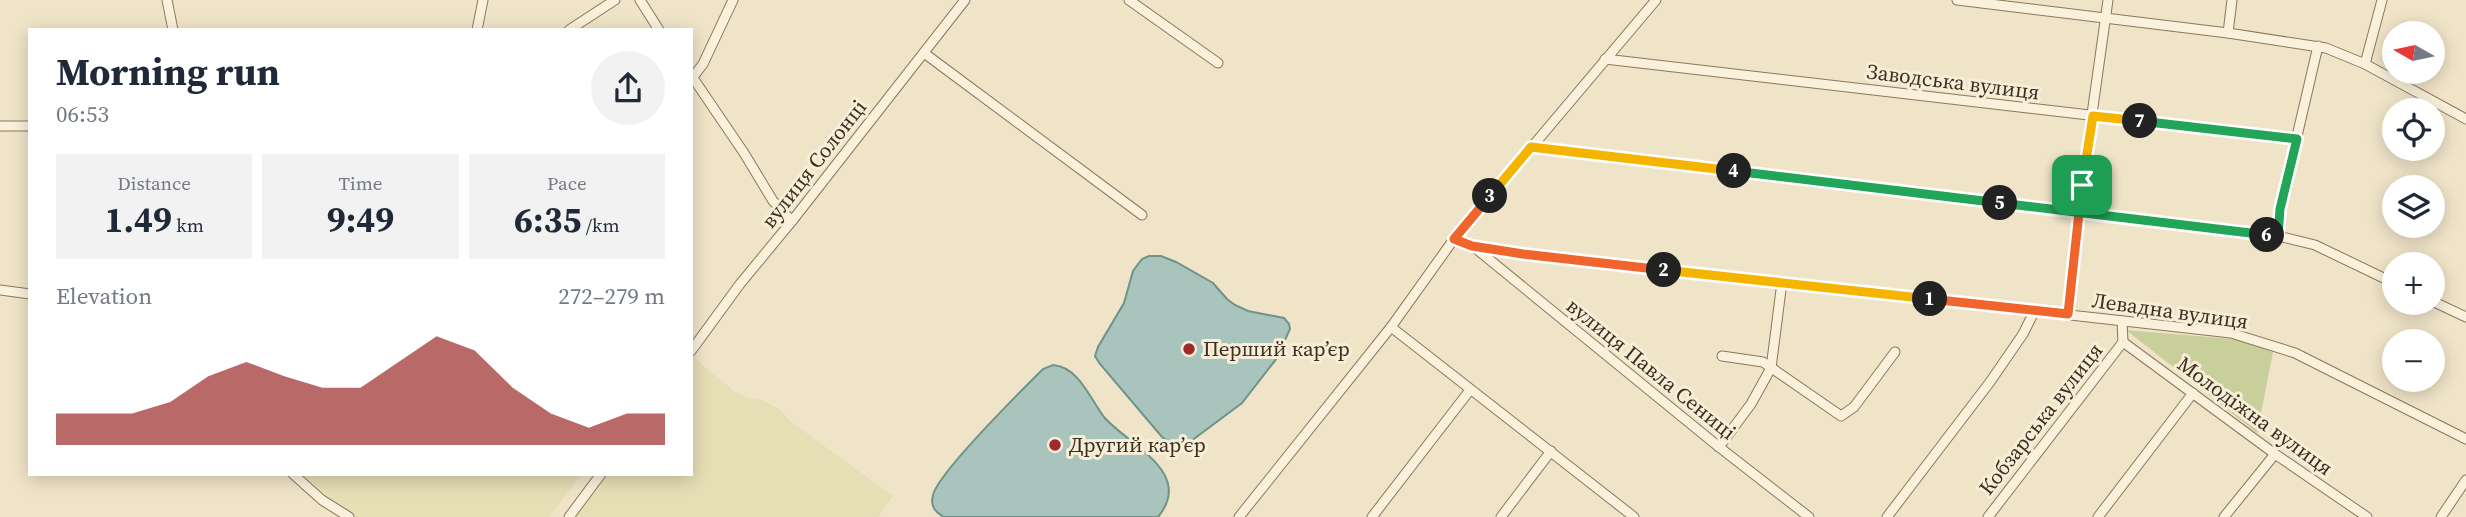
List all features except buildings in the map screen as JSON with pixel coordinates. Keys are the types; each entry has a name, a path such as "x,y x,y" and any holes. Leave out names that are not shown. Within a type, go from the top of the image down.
{"street":[{"path":"167,0 173,28"},
{"path":"477,28 483,0"},
{"path":"572,28 615,0"},
{"path":"640,0 658,28"},
{"path":"693,75 703,64 733,0"},
{"name":"вулиця Солонці","path":"693,344 965,0"},
{"path":"1129,0 1218,63"},
{"path":"1239,517 1391,327 1454,239 1656,0"},
{"path":"1959,0 2318,46 2365,64 2466,119"},
{"path":"2068,314 2108,0"},
{"path":"2228,33 2232,0"},
{"path":"2365,64 2382,0"},
{"path":"2278,236 2280,209 2318,46"},
{"path":"924,53 1142,215"},
{"name":"Заводська вулиця","path":"1605,60 2297,139"},
{"path":"693,78 776,207 792,221"},
{"path":"0,126 28,126"},
{"path":"1531,147 2278,236 2315,245 2382,277"},
{"path":"1454,239 1472,246"},
{"name":"Левадна вулиця","path":"1472,246 1523,254 2231,333 2295,353 2466,439"},
{"name":"вулиця Павла Сениці","path":"1472,246 1809,517"},
{"path":"1719,447 1751,404 1771,368 1782,282"},
{"path":"0,290 28,294"},
{"path":"2445,307 2466,317"},
{"path":"1887,517 1990,382 2035,310"},
{"path":"2122,321 2123,342"},
{"path":"1391,327 1634,517"},
{"name":"Молодіжна вулиця","path":"2123,342 2275,454 2367,517"},
{"name":"Кобзарська вулиця","path":"1988,517 2123,342"},
{"path":"1722,356 1758,361 1841,416 1854,407 1895,352"},
{"path":"1372,517 1471,390"},
{"path":"2098,517 2193,393"},
{"path":"1501,517 1551,451"},
{"path":"2224,517 2275,454"},
{"path":"295,476 322,500 349,517"},
{"path":"569,517 600,476"},
{"path":"2441,517 2466,480"}],"shaded area":[{"path":"693,354 700,363 734,391 779,409 790,421 893,496 878,517 566,517 596,476 693,476"},
{"path":"304,476 580,476 549,517 354,517"}],"green space":[{"path":"2126,330 2244,340 2273,352 2257,433"}],"water":[{"name":"Перший кар’єр","path":"1161,256 1176,262 1213,283 1235,305 1248,311 1284,318 1289,324 1290,329 1277,358 1242,403 1187,444 1174,444 1162,437 1095,356 1124,303 1133,271 1142,259"},
{"name":"Другий кар’єр","path":"1053,365 1070,371 1083,385 1104,417 1164,473 1169,486 1167,501 1158,517 944,517 938,513 932,499 948,471 1025,387 1043,369"}],"place":[{"name":"Перший кар’єр","path":"1189,349"},
{"name":"Другий кар’єр","path":"1055,445"}],"route":[{"path":"2082,185 2079,213 2075,242 2068,314 1523,254 1472,246 1454,239 1531,147 2079,213 2278,236 2280,209 2297,139 2093,116 2082,185"}]}
